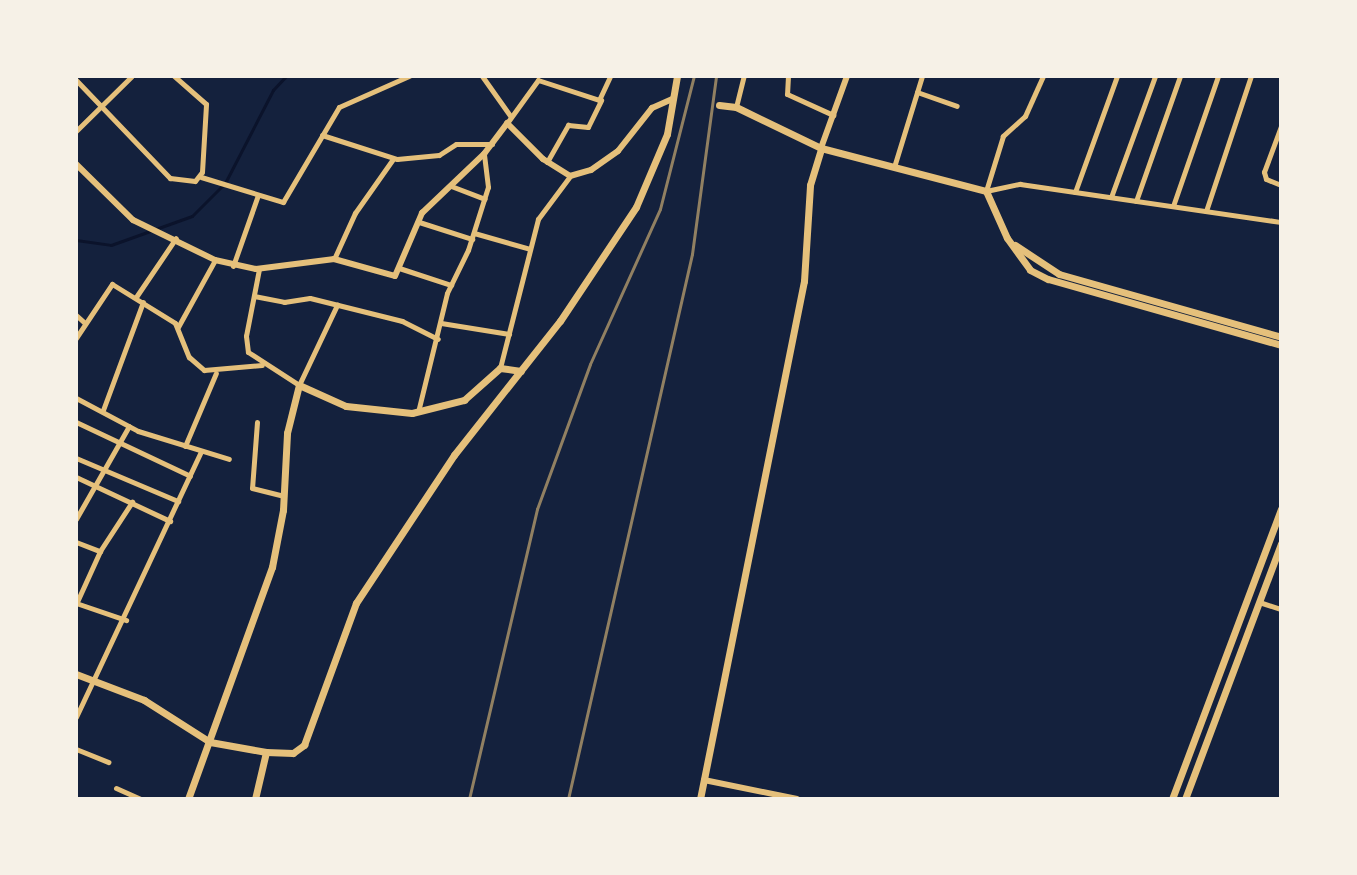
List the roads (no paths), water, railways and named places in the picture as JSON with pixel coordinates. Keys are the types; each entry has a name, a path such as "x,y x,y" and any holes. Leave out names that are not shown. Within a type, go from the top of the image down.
{"main road":[{"path":"76,674 144,700 210,742 266,752 293,753 304,745 356,603 454,455 521,371 636,207 667,134 676,88 674,76"},
{"path":"674,98 684,101"},
{"path":"719,105 736,107 821,148 986,191 1010,242 1030,270 1070,286 1112,293"},
{"path":"700,799 804,281 810,185 821,148"},
{"path":"1010,242 1052,271 1112,293 1279,340"},
{"path":"1070,286 1074,278"},
{"path":"188,799 272,567 284,496 287,433 299,385 346,406 418,412 464,400 500,368 521,371"},
{"path":"1172,799 1281,509"},
{"path":"1185,799 1281,543"},
{"path":"255,799 266,752"}],"street":[{"path":"76,131 132,76"},
{"path":"174,76 206,104 201,177"},
{"path":"76,80 170,178 195,181 201,177 286,201 341,106 409,76"},
{"path":"482,76 509,120 547,162 570,176"},
{"path":"547,162 568,125 588,127 610,76"},
{"path":"736,107 744,76"},
{"path":"788,76 787,94 833,115"},
{"path":"821,148 847,76"},
{"path":"894,167 922,76"},
{"path":"1043,76 1025,116 1003,136 986,191 1020,184 1281,222"},
{"path":"1075,192 1117,76"},
{"path":"1111,197 1155,76"},
{"path":"1136,201 1180,76"},
{"path":"1173,206 1218,76"},
{"path":"1206,211 1251,76"},
{"path":"76,164 133,220 162,231 215,260 259,269 334,259 395,276 419,222 484,154 541,78 602,99"},
{"path":"917,92 957,106"},
{"path":"500,368 539,216 570,176 591,170 618,151 652,108 674,98"},
{"path":"1281,126 1264,172 1266,179 1281,185"},
{"path":"322,135 393,159 439,155 456,144 492,144"},
{"path":"418,412 451,285 473,236 485,199 489,179 484,154"},
{"path":"334,259 355,213 393,159"},
{"path":"451,186 485,199"},
{"path":"233,266 258,195"},
{"path":"419,222 530,249"},
{"path":"136,297 176,238"},
{"path":"178,327 215,260"},
{"path":"399,268 451,285"},
{"path":"259,269 246,345 262,365 299,385 337,305"},
{"path":"76,338 109,285 136,297 178,327 192,361 216,373 262,365"},
{"path":"254,296 284,302 306,297 402,321 438,339"},
{"path":"103,410 143,302"},
{"path":"76,315 85,323"},
{"path":"441,323 509,334"},
{"path":"185,446 216,373"},
{"path":"76,398 129,426 229,459"},
{"path":"76,422 190,476"},
{"path":"257,422 252,488 284,496"},
{"path":"76,519 109,469 129,426"},
{"path":"76,717 126,620 201,451"},
{"path":"76,458 109,469 178,501"},
{"path":"76,477 170,521"},
{"path":"126,620 76,603 100,551 132,502"},
{"path":"76,542 100,551"},
{"path":"1258,601 1281,609"},
{"path":"76,749 108,762"},
{"path":"704,780 797,799"},
{"path":"116,788 141,799"}],"waterway":[{"path":"76,240 111,245 192,216 225,183 273,90 286,76"}],"railway":[{"path":"469,799 537,509 590,364 660,209 694,76"},
{"path":"568,799 692,254 716,76"}]}
